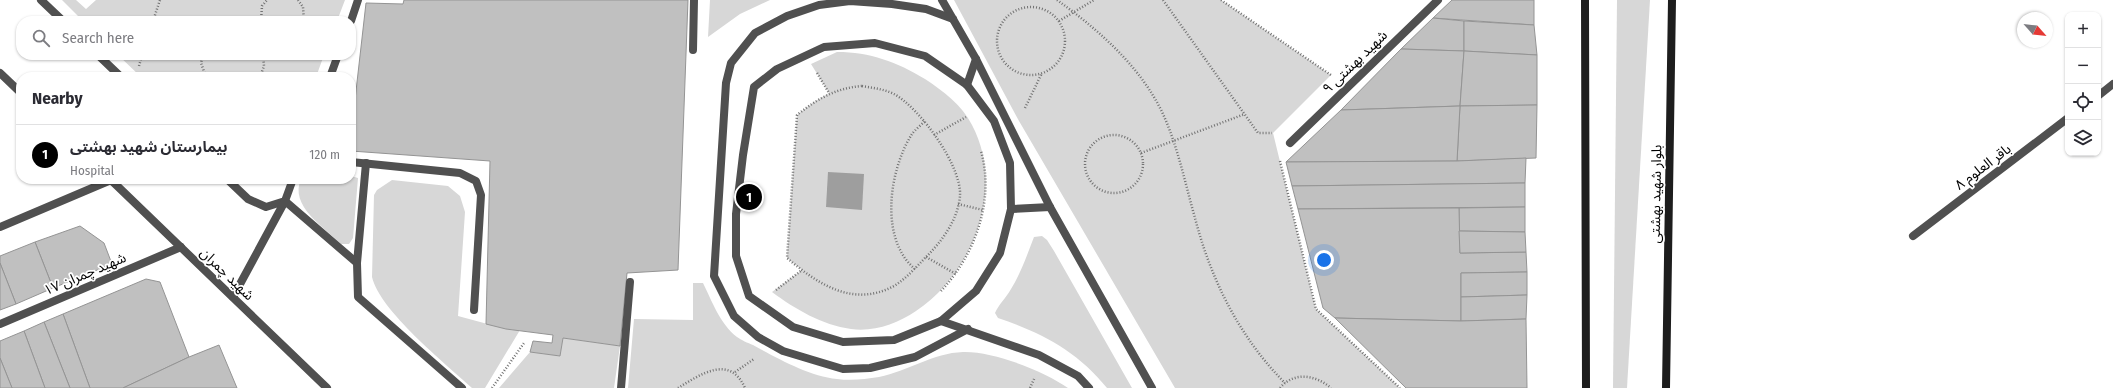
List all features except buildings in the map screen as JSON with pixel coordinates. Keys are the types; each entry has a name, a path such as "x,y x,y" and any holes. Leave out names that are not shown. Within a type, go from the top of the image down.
{"main road":[{"path":"1585,0 1586,388"},
{"name":"بلوار شهید بهشتی","path":"1666,385 1672,0"}],"street":[{"path":"41,0 58,16"},
{"path":"353,16 358,0"},
{"path":"692,50 694,0"},
{"path":"942,0 976,59 1050,207 1152,388"},
{"name":"شهید بهشتی ۹","path":"1290,143 1438,0"},
{"path":"953,19 926,9 892,4 850,2 819,5 787,16 755,33 731,63 726,84 714,276 734,316 758,338 783,351 843,369 870,368 914,357 968,330"},
{"path":"875,43 925,56 967,85 994,121 1010,163 1011,209 1000,253 976,291 941,320 894,340 842,342 793,327 749,296 736,256 736,214 743,155 754,87 777,69 824,47 875,43"},
{"path":"967,85 976,59"},
{"path":"103,60 116,72"},
{"path":"332,72 336,60"},
{"path":"0,73 16,88"},
{"path":"2101,94 2113,84"},
{"name":"باقر العلوم ۸","path":"1913,236 2065,120"},
{"path":"356,163 460,173 476,181 480,195 474,310"},
{"path":"366,164 357,263 358,297 462,388"},
{"path":"0,227 99,184"},
{"name":"شهید چمران","path":"115,184 327,388"},
{"path":"232,184 248,199 266,206 285,201"},
{"path":"232,297 285,201 291,184"},
{"path":"285,201 357,263"},
{"path":"1011,209 1050,207"},
{"name":"شهید چمران ۱۷","path":"0,324 181,247"},
{"path":"621,388 630,282"},
{"path":"941,320 1039,355 1078,376 1089,388"},
{"path":"1666,385 1672,388"}],"path":[{"path":"155,16 160,0"},
{"path":"261,16 262,6 267,0"},
{"path":"298,0 303,7 304,16"},
{"path":"1057,0 1075,13 1108,42 1140,76 1163,113 1174,142 1202,243 1219,287 1258,352 1286,383"},
{"path":"1059,21 1075,13 1094,0"},
{"path":"1163,0 1258,133 1273,133 1278,128"},
{"path":"1221,0 1331,75 1326,80"},
{"path":"1032,6 1042,8 1052,13 1064,30 1066,41 1064,53 1057,63 1042,73 1025,75 1014,71 1005,63 998,52 998,30 1003,20 1011,13 1021,8 1032,6"},
{"path":"202,60 201,63 204,72"},
{"path":"262,72 264,66 263,60"},
{"path":"815,70 829,93"},
{"path":"1022,114 1042,73"},
{"path":"862,86 880,89 894,94 909,105 925,121 951,163 960,194 958,204 949,227 938,245 915,269 894,286 878,292 859,295 840,292 819,283 788,258 797,115 829,93 847,87 862,86"},
{"path":"962,111 969,121"},
{"path":"1141,153 1174,142 1245,114"},
{"path":"933,135 967,117"},
{"path":"915,269 905,258 896,238 891,220 892,199 903,150 913,133 925,121"},
{"path":"1273,133 1275,140"},
{"path":"1114,135 1123,136 1132,141 1141,153 1143,166 1141,175 1129,189 1110,192 1101,189 1088,176 1086,157 1096,141 1105,137 1114,135"},
{"path":"936,296 956,274 969,253 983,210 985,172 981,149"},
{"path":"1278,156 1316,309 1400,388"},
{"path":"958,204 983,210"},
{"path":"926,257 956,274"},
{"path":"778,296 772,292 802,270"},
{"path":"492,388 524,343"},
{"path":"735,372 757,357"},
{"path":"678,388 709,371 718,368 735,372 741,379 745,388"},
{"path":"1030,388 1037,371"},
{"path":"1280,388 1286,383 1301,376 1313,377 1323,381 1331,388"}],"shaded area":[{"path":"62,0 76,0 86,9 96,0 345,0 339,16 78,16"},
{"path":"710,0 770,0 740,14 708,37"},
{"path":"954,0 1221,0 1331,75 1273,133 1316,309 1400,388 1175,388 1019,121"},
{"path":"1617,0 1650,0 1627,388 1613,388"},
{"path":"837,52 849,52 872,56 894,63 925,79 945,94 963,111 972,125 982,150 986,176 984,202 978,228 968,252 954,275 936,295 909,316 885,326 860,330 840,327 819,320 799,310 772,292 802,270 787,258 797,115 829,93 811,64"},
{"path":"123,60 322,60 318,72 136,72"},
{"path":"828,172 864,174 862,210 826,207"},
{"path":"356,177 358,178 353,238 349,244 341,244 310,215 300,198 300,184 356,184"},
{"path":"392,180 448,186 460,196 465,212 458,316 506,329 520,330 485,388 472,388 415,336 387,305 377,291 372,277 374,195 377,190"},
{"path":"1042,236 1047,240 1054,251 1132,388 1107,388 1084,364 1058,345 1029,330 998,318 995,313 1018,277 1034,237"},
{"path":"693,283 703,283 721,319 737,337 783,361 815,374 843,380 874,378 900,371 941,355 963,352 989,355 1018,363 1046,375 1068,388 628,388 634,319 693,320"},
{"path":"563,338 620,346 614,388 499,388 530,352 560,356"}],"place":[{"name":"بیمارستان شهید بهشتی","path":"749,197"}]}
